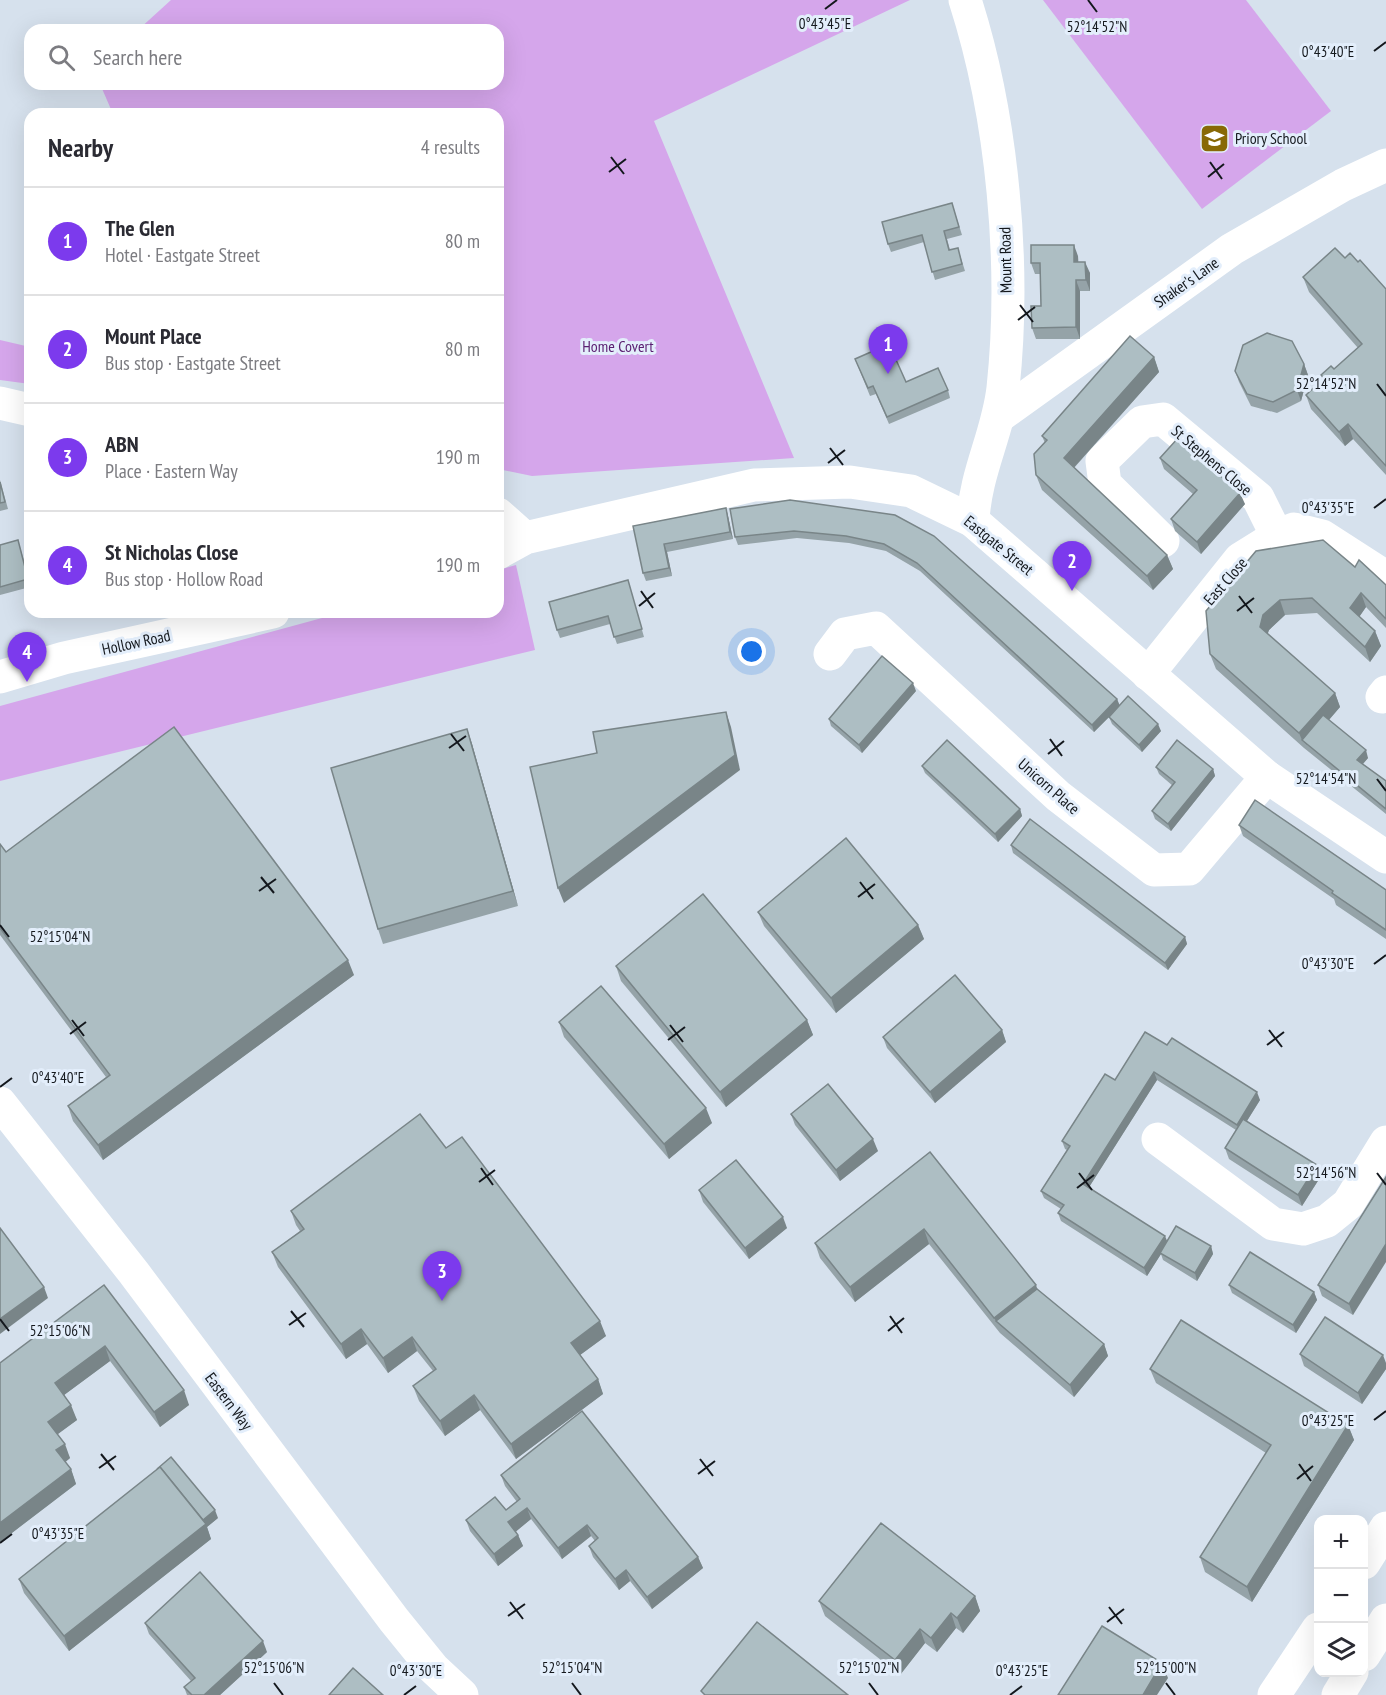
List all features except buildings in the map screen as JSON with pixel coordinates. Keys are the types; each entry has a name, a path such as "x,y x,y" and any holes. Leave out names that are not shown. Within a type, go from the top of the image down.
{"main road":[{"name":"Mount Road","path":"966,0 975,30 996,131 1004,203 1006,328 1003,389 998,417 979,473 973,520"},
{"name":"Shaker's Lane","path":"998,417 1232,249 1343,185 1386,165"},
{"path":"0,403 24,409"},
{"name":"St Stephens Close","path":"1163,541 1105,484 1102,461 1142,422 1163,419 1258,498 1277,536"},
{"name":"Eastgate Street","path":"512,545 754,485 850,482 882,484 911,491 973,520 1267,777 1386,857"},
{"path":"504,527 512,545"},
{"name":"East Close","path":"1148,674 1240,560 1277,536 1294,529 1322,536 1386,576"},
{"name":"Hollow Road","path":"0,677 64,658 246,618"},
{"name":"Unicorn Place","path":"830,654 845,634 876,628 1058,796 1154,870 1189,869 1267,777"},
{"name":"Eastern Way","path":"0,1103 134,1273 394,1620 433,1668 462,1695"},
{"path":"1158,1139 1273,1224 1303,1229 1327,1221 1348,1204 1386,1142"},
{"path":"1368,1557 1386,1528"},
{"path":"1368,1649 1386,1620"},
{"path":"1274,1695 1314,1635"},
{"path":"1338,1695 1349,1677"}],"green space":[{"name":"Home Covert","path":"171,0 910,0 654,121 794,458 532,476 504,470 504,108 110,108 103,90 504,90 504,24 145,24"},
{"path":"1043,0 1246,0 1331,111 1202,209"},
{"path":"0,340 24,346 24,383 0,380"},
{"path":"516,565 535,650 0,781 0,706 322,618 504,618 504,568"}],"place":[{"name":"Priory School","path":"1214,138"},
{"name":"The Glen","path":"888,374"},
{"name":"Mount Place","path":"1072,591"},
{"name":"St Nicholas Close","path":"27,682"},
{"name":"ABN","path":"442,1301"}]}
